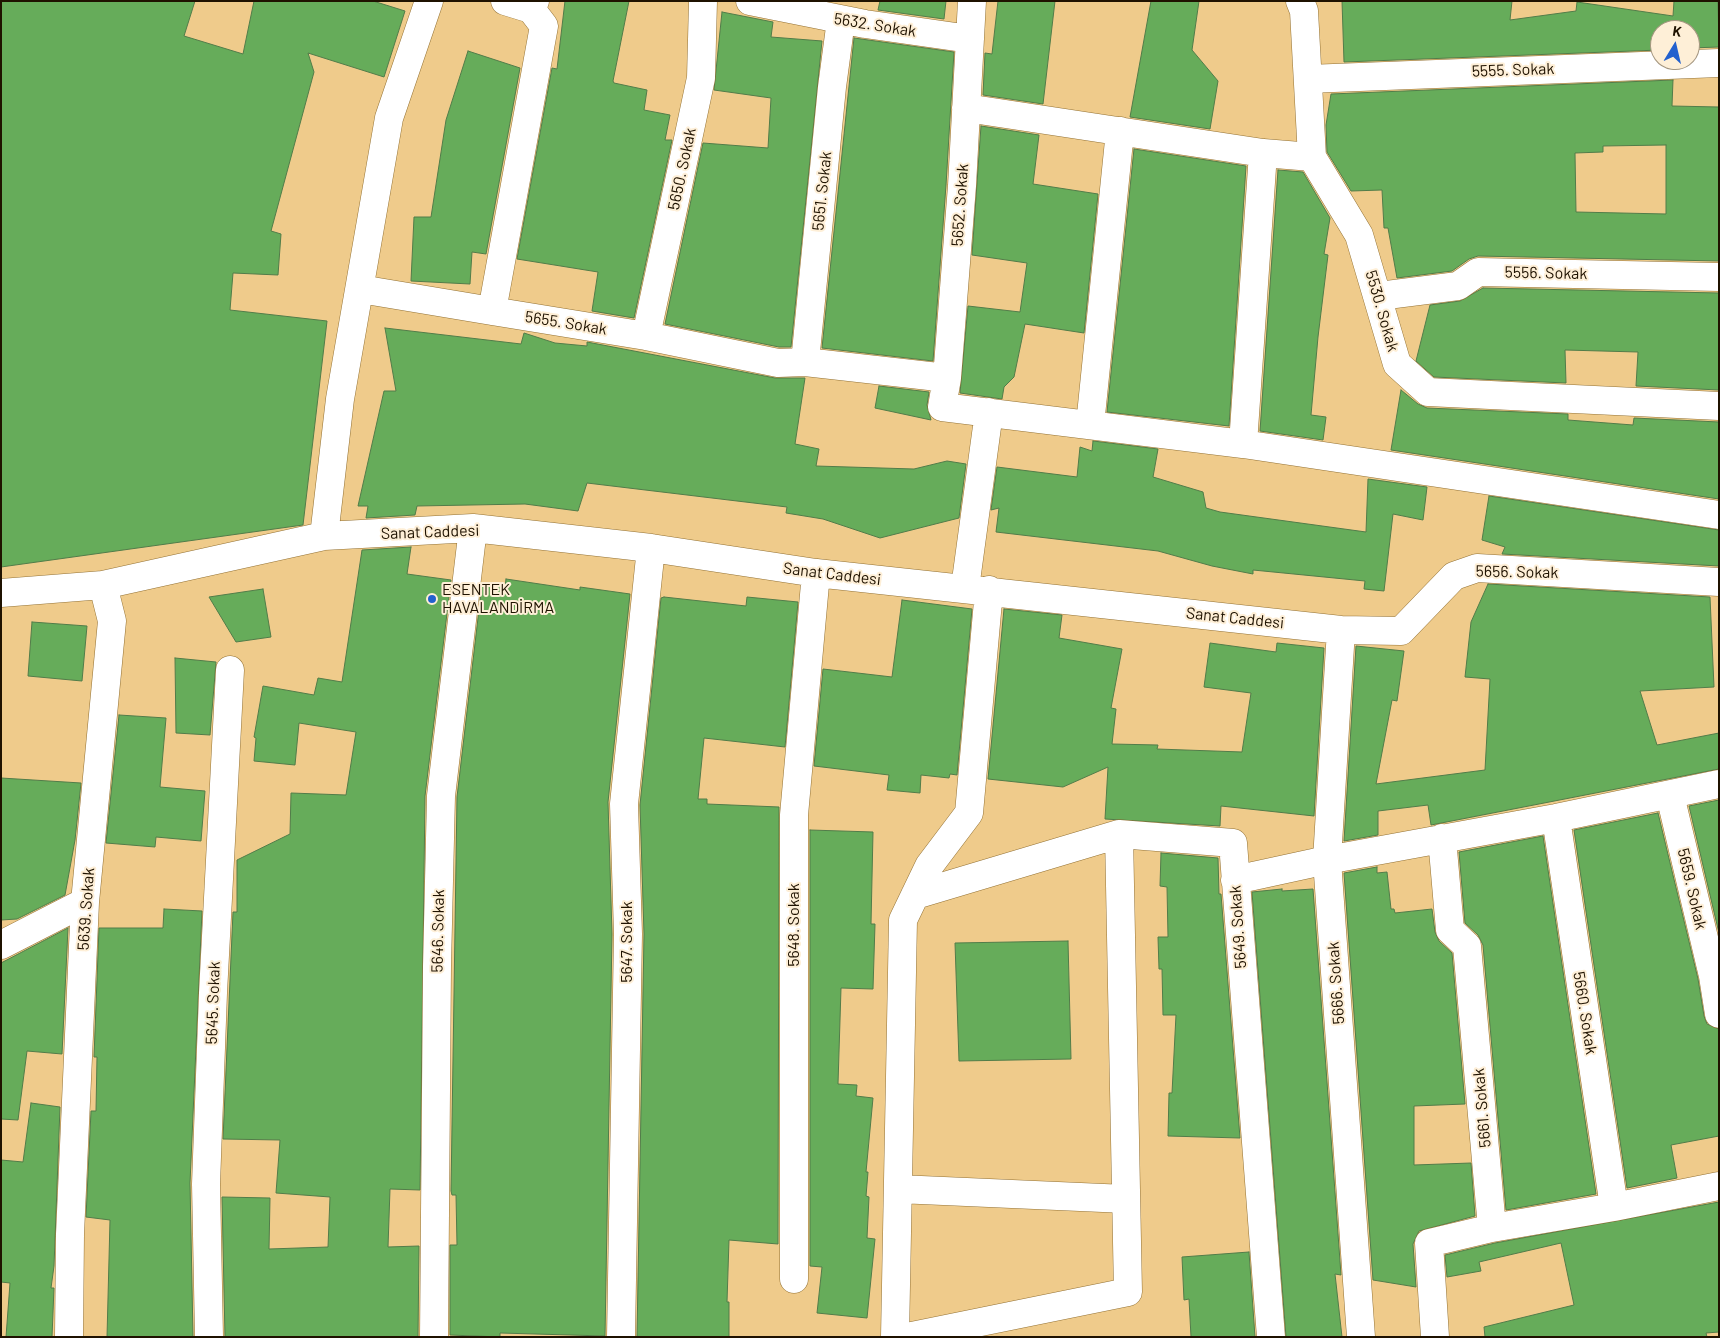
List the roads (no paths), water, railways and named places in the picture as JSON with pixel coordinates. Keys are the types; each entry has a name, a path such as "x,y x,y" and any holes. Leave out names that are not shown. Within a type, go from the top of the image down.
{"street":[{"path":"324,536 340,399 389,118 429,1"},
{"path":"492,311 544,26 533,5 505,1"},
{"name":"5650. Sokak","path":"646,336 701,78 703,1"},
{"name":"5632. Sokak","path":"750,1 842,20 970,39"},
{"name":"5652. Sokak","path":"972,1 947,378 942,408 989,412"},
{"name":"5530. Sokak","path":"1300,1 1304,11 1312,157 1359,234 1379,296 1397,364 1428,392 1719,406"},
{"name":"5651. Sokak","path":"805,362 832,87 842,20"},
{"name":"5555. Sokak","path":"1308,79 1719,63"},
{"path":"966,108 1263,153 1312,157"},
{"path":"1090,425 1120,131"},
{"path":"1244,444 1263,153"},
{"name":"5556. Sokak","path":"1379,296 1458,286 1478,272 1719,277"},
{"name":"5655. Sokak","path":"360,290 646,336 778,363 805,362 947,378"},
{"path":"895,1337 903,920 929,866 969,813 977,589 989,412 1244,444 1719,515"},
{"name":"Sanat Caddesi","path":"103,585 324,536 473,528 651,548 816,573 1341,630"},
{"name":"5646. Sokak","path":"434,1337 437,966 441,796 473,528"},
{"name":"5647. Sokak","path":"621,1337 628,934 624,804 651,548"},
{"name":"5656. Sokak","path":"1341,630 1401,631 1454,576 1477,568 1719,582"},
{"name":"5648. Sokak","path":"794,1279 794,815 816,573"},
{"path":"1,593 103,585"},
{"name":"5639. Sokak","path":"69,1337 70,1234 85,902 112,621 103,585"},
{"name":"5666. Sokak","path":"1341,630 1327,860 1361,1337"},
{"name":"5645. Sokak","path":"209,1337 206,1174 213,993 230,670"},
{"path":"1235,880 1327,860 1556,818 1719,784"},
{"name":"5659. Sokak","path":"1670,795 1716,976 1719,1014"},
{"name":"5660. Sokak","path":"1556,818 1614,1207"},
{"path":"907,1337 1128,1292 1118,834"},
{"name":"5649. Sokak","path":"915,894 1118,834 1233,843 1271,1337"},
{"name":"5661. Sokak","path":"1442,838 1450,930 1468,946 1492,1228"},
{"path":"1,945 85,902"},
{"path":"1435,1337 1429,1243 1492,1228 1614,1207 1719,1186"},
{"path":"898,1189 1126,1199"}],"place":[{"name":"ESENTEK HAVALANDİRMA","path":"432,599"}]}
